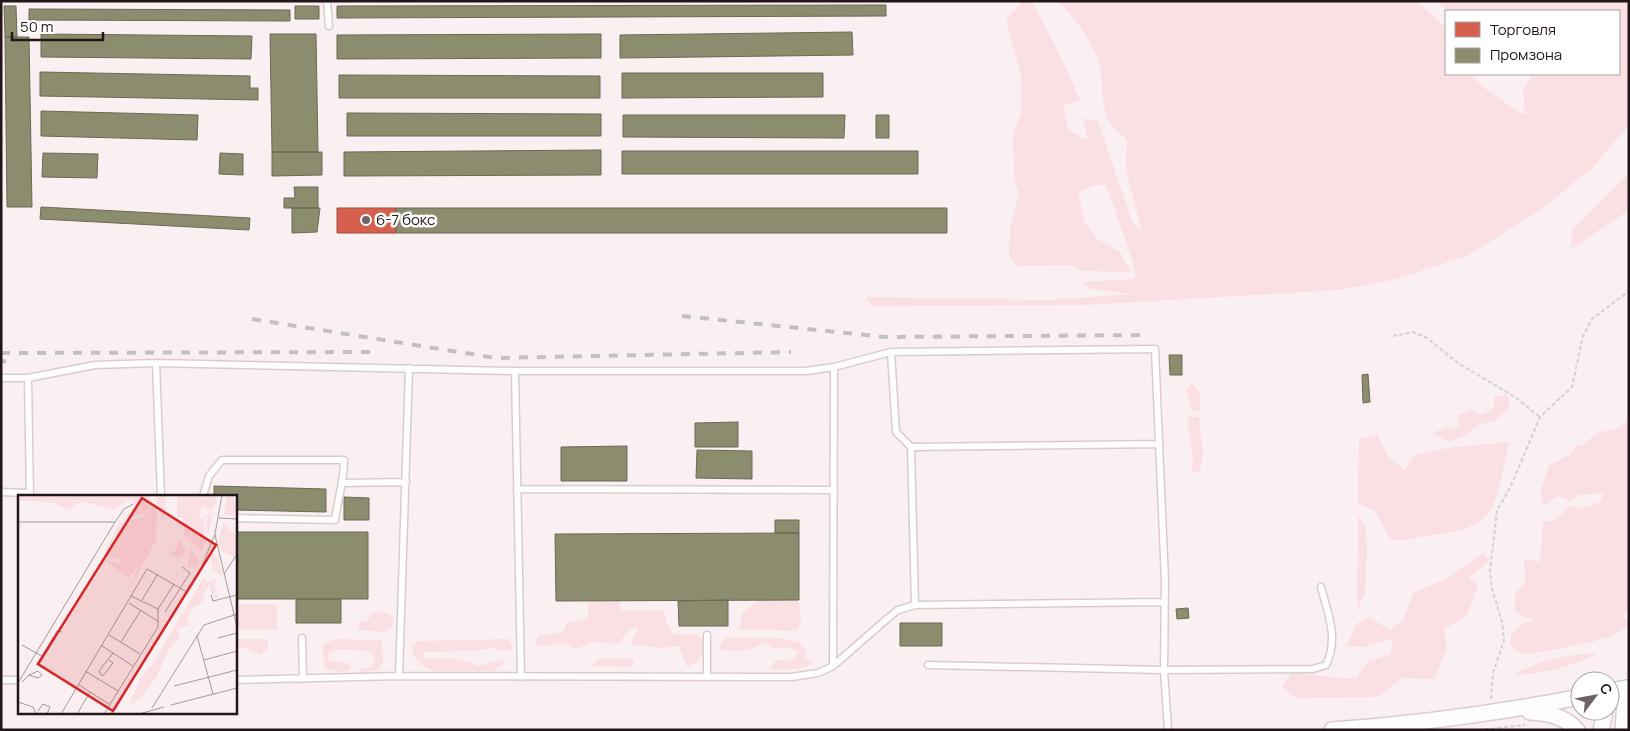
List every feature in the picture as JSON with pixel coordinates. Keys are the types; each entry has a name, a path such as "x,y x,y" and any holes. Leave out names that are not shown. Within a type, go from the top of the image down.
{"street":[{"path":"1623,730 1627,688"},
{"path":"1332,730 1396,726 1501,712 1570,699"},
{"path":"1501,712 1556,716 1570,722 1577,730"}],"lane":[{"path":"327,1 329,26"},
{"path":"1,378 28,378 96,365 156,363 515,371 806,372 834,367 891,352 1155,349 1165,602 1164,670 1168,730"},
{"path":"891,352 896,432 911,447 915,605"},
{"path":"156,363 160,495"},
{"path":"832,666 834,367"},
{"path":"399,676 409,368"},
{"path":"515,371 521,677"},
{"path":"1,492 30,494 28,378"},
{"path":"911,447 1158,444"},
{"path":"203,495 209,476 222,460 344,460 344,483 339,492 335,520 236,518"},
{"path":"344,483 406,482"},
{"path":"517,488 834,490"},
{"path":"928,665 1164,670 1313,669 1326,665 1332,652 1334,637 1321,587"},
{"path":"236,680 399,676 791,677 818,673 832,666 898,610 915,605 1165,602"},
{"path":"707,636 707,677"},
{"path":"302,638 303,679"},
{"path":"1,680 18,680"}],"path":[{"path":"1501,712 1490,692 1492,674 1504,640 1502,622 1492,589 1490,571 1497,510 1510,488 1540,417 1572,387 1583,336 1592,319 1629,290"},
{"path":"1393,336 1413,332 1427,338 1458,363 1515,397 1540,417"},
{"path":"1478,730 1527,725"}],"shaded area":[{"path":"1023,1 1031,1 1057,50 1080,100 1063,106 1069,131 1088,140 1083,118 1098,121 1132,221 1142,233 1126,170 1127,140 1109,123 1103,102 1099,62 1090,42 1077,22 1055,1 1417,1 1445,27 1445,75 1470,75 1483,87 1520,113 1525,114 1523,90 1532,77 1529,75 1620,75 1620,10 1447,10 1437,1 1629,1 1629,125 1593,167 1543,208 1469,255 1397,279 1339,290 1085,305 871,306 866,297 1049,300 1132,294 1090,289 1082,282 1135,279 1134,264 1106,185 1093,185 1078,193 1085,223 1096,238 1120,252 1131,272 1083,271 1070,265 1017,266 1009,254 1010,227 1019,195 1014,178 1013,134 1021,112 1021,76 1006,20"},
{"path":"1629,173 1629,210 1571,249 1572,230"},
{"path":"1192,384 1200,394 1200,411 1191,410 1186,389"},
{"path":"1507,395 1510,408 1493,422 1479,424 1465,436 1449,442 1432,433 1448,427 1460,428 1457,416 1472,409 1481,415 1493,409 1495,396"},
{"path":"1187,417 1199,417 1203,454 1200,471 1191,473 1193,462"},
{"path":"1629,421 1629,607 1624,616 1629,625 1611,636 1589,643 1530,654 1518,652 1511,646 1511,635 1523,623 1535,621 1515,612 1515,595 1525,581 1524,559 1540,562 1543,522 1555,520 1570,506 1582,508 1599,503 1604,493 1579,495 1570,501 1558,496 1543,506 1540,492 1549,466 1572,453 1576,444 1581,446 1599,432 1614,430"},
{"path":"1377,434 1388,456 1405,470 1414,455 1447,448 1509,442 1497,496 1491,508 1483,518 1471,526 1407,540 1390,539 1375,511 1358,503 1359,439"},
{"path":"1358,516 1366,526 1367,553 1365,594 1357,610"},
{"path":"1483,553 1490,560 1469,578 1478,585 1467,616 1444,629 1447,648 1434,679 1402,678 1379,697 1296,698 1282,686 1292,673 1356,679 1367,662 1391,654 1392,639 1364,647 1347,646 1356,624 1369,617 1390,630 1403,619 1414,593 1447,578"},
{"path":"758,600 799,600 801,623 796,631 739,629 742,614"},
{"path":"588,601 619,601 621,611 664,611 667,624 674,634 698,635 707,648 696,663 687,667 679,646 660,648 630,644 639,627 628,630 619,644 593,642 576,649 564,643 540,647 535,643 539,635 563,632 567,623 588,619"},
{"path":"236,604 277,604 277,630 236,629"},
{"path":"383,611 393,616 393,625 386,632 358,630 359,623 368,620 372,613"},
{"path":"725,638 779,638 798,642 807,651 804,659 814,663 799,669 770,669 776,660 795,659 797,651 787,647 774,648 766,642 742,650 718,649"},
{"path":"236,639 268,639 268,648 261,655 242,647 236,650"},
{"path":"335,639 382,640 383,662 377,670 358,673 362,668 372,667 375,661 371,652 342,649 329,652 328,661 349,663 351,670 340,672 325,669 322,645"},
{"path":"509,639 513,648 506,651 492,648 474,651 422,652 425,658 454,658 479,666 505,659 503,665 493,671 434,671 424,667 413,655 412,648 418,641"},
{"path":"1598,653 1557,669 1513,675 1533,665 1554,659"},
{"path":"600,658 634,659 633,667 592,666"}],"building: Торговля":[{"name":"6-7 бокс","path":"337,208 396,208 396,233 337,233"}],"building: Промзона":[{"path":"886,5 886,16 337,18 337,6"},
{"path":"4,6 16,6 17,37 5,37"},
{"path":"295,6 319,6 319,19 295,19"},
{"path":"29,9 290,10 290,21 29,20"},
{"path":"852,32 853,55 620,58 620,35"},
{"path":"41,34 252,36 251,59 41,57"},
{"path":"270,34 316,34 318,152 272,152"},
{"path":"601,34 601,58 337,59 337,35"},
{"path":"5,37 29,37 32,207 7,207"},
{"path":"40,72 250,76 250,88 258,88 258,100 40,96"},
{"path":"622,73 823,73 823,97 622,98"},
{"path":"339,75 600,76 600,98 339,98"},
{"path":"41,111 198,115 197,140 41,136"},
{"path":"347,113 601,114 601,136 347,136"},
{"path":"623,115 845,115 844,138 623,137"},
{"path":"876,115 889,115 889,138 876,138"},
{"path":"601,150 601,175 344,176 344,152"},
{"path":"622,151 918,151 918,174 622,174"},
{"path":"272,152 322,152 322,175 272,176"},
{"path":"43,153 98,154 97,178 42,177"},
{"path":"220,153 243,154 243,175 219,174"},
{"path":"294,187 318,187 318,208 284,208 284,198 295,198"},
{"path":"41,207 250,218 249,230 40,219"},
{"path":"292,208 320,208 317,232 292,233"},
{"path":"396,208 947,208 947,233 396,233"},
{"path":"1169,355 1182,355 1182,375 1170,375"},
{"path":"1368,374 1370,402 1363,403 1362,375"},
{"path":"738,422 738,447 695,447 695,423"},
{"path":"627,446 627,481 561,481 561,447"},
{"path":"697,450 752,451 752,479 696,478"},
{"path":"214,486 326,489 326,512 236,510 236,495 214,495"},
{"path":"344,497 369,498 369,520 344,520"},
{"path":"775,520 799,520 799,533 775,533"},
{"path":"236,532 368,532 368,599 236,599"},
{"path":"799,533 799,600 556,601 555,534"},
{"path":"296,599 341,599 341,623 296,623"},
{"path":"728,600 728,626 679,626 678,601"},
{"path":"1188,608 1189,618 1177,619 1176,609"},
{"path":"900,623 942,623 942,646 900,646"}],"railway":[{"path":"682,316 885,337 1148,335"},
{"path":"252,319 496,358 791,352"},
{"path":"1,353 375,352"},
{"path":"1,362 6,361"}],"place":[{"name":"6-7 бокс","path":"366,220"}]}
